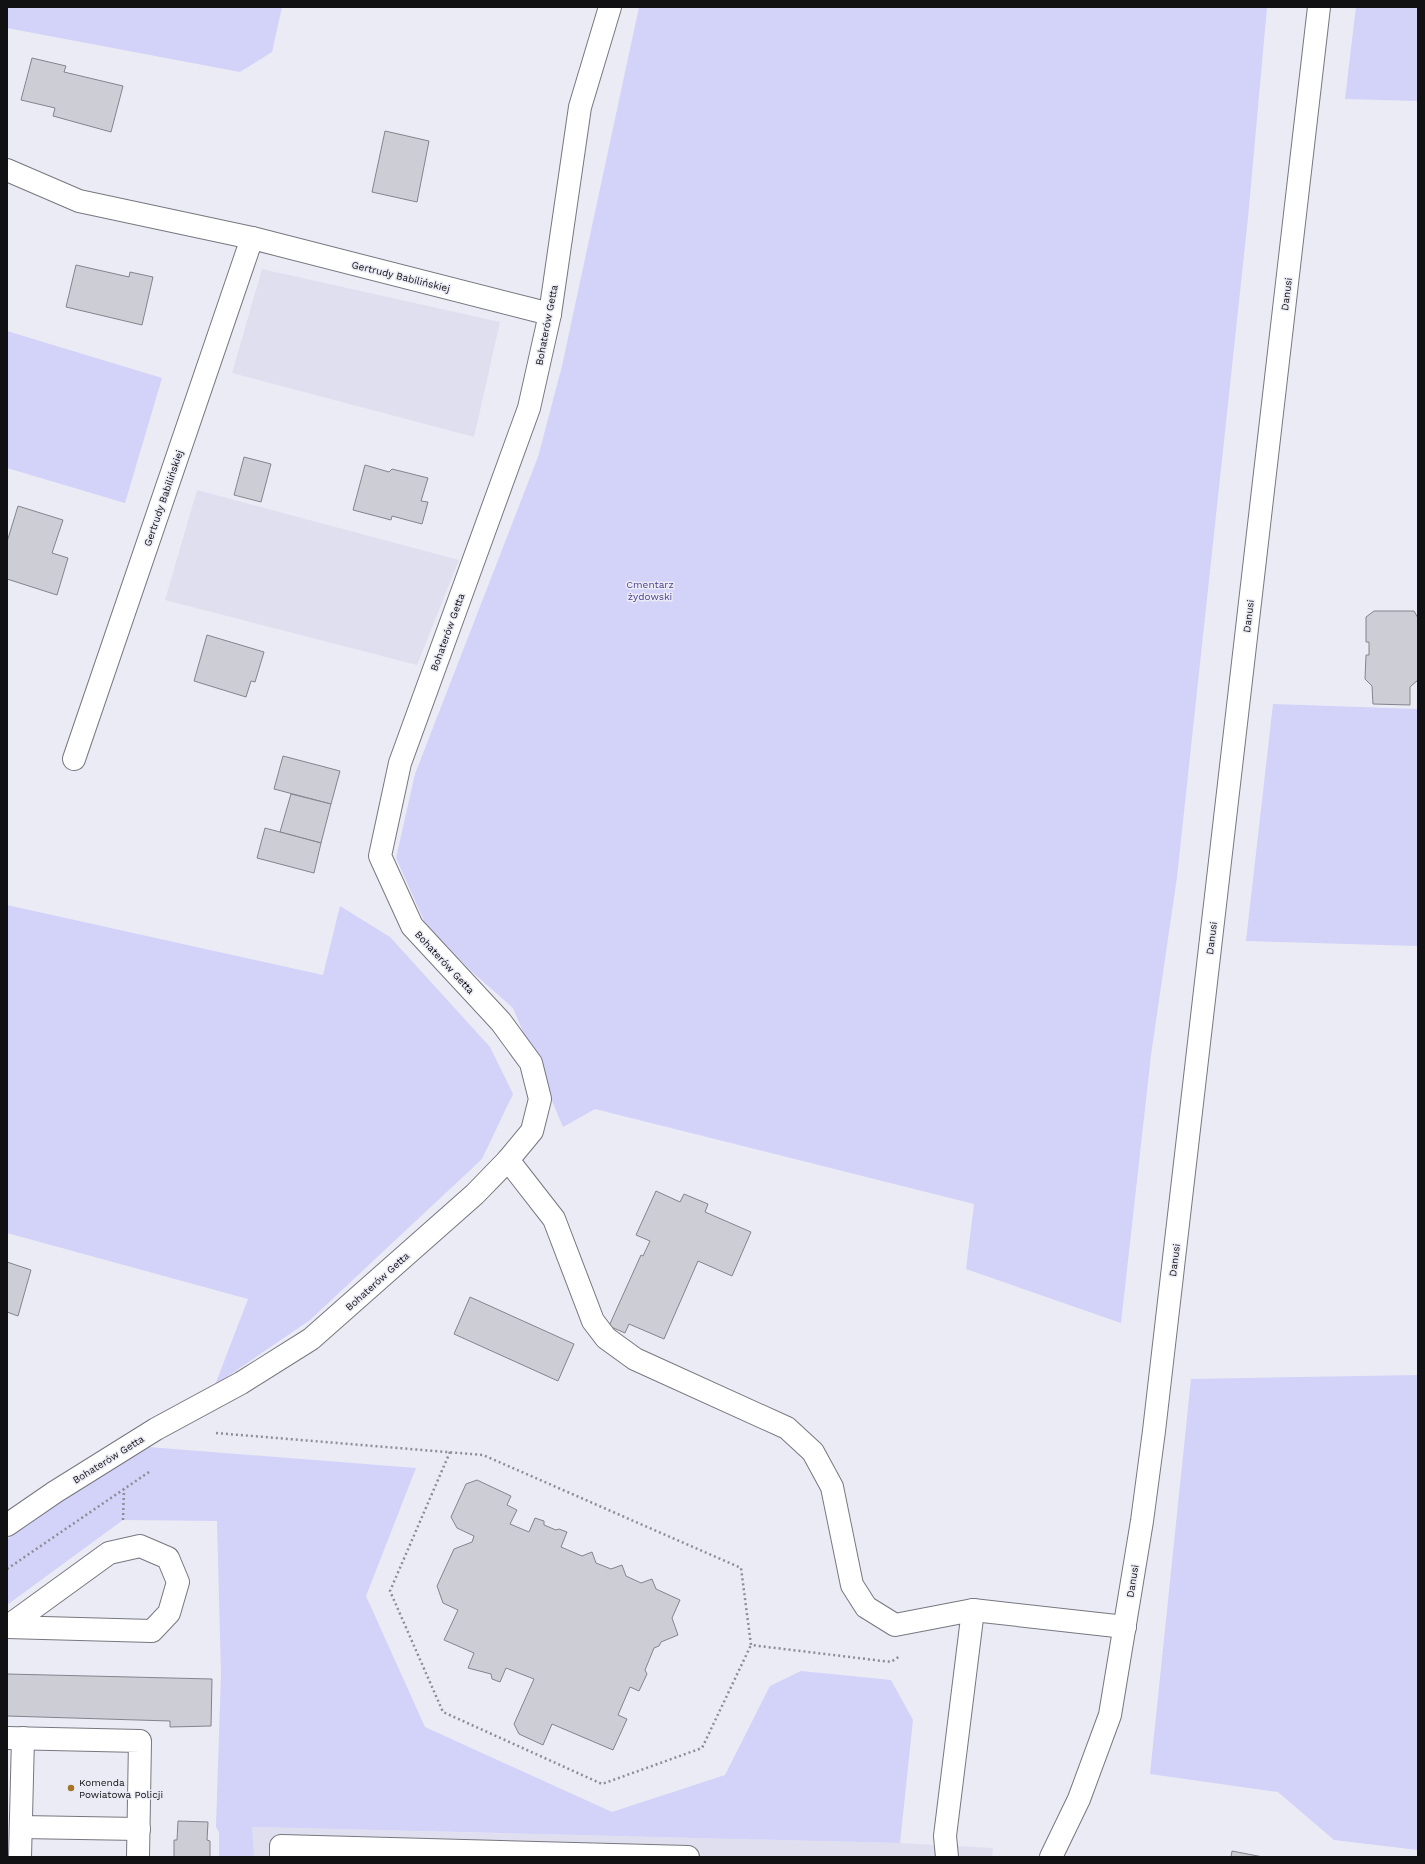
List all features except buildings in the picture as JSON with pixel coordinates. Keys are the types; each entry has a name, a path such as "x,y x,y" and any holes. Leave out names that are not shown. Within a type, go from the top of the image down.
{"street":[{"name":"Bohaterów Getta","path":"7,1525 55,1492 149,1434 241,1383 312,1339 475,1194 508,1160 532,1131 540,1099 531,1063 501,1022 412,926 380,856 400,763 529,408 550,314 580,107 610,7"},
{"name":"Danusi","path":"1051,1857 1079,1799 1110,1715 1125,1626 1155,1423 1319,7"},
{"name":"Gertrudy Babilińskiej","path":"7,170 78,201 252,238 550,314"},
{"name":"Gertrudy Babilińskiej","path":"74,759 252,238"},
{"path":"508,1160 554,1219 593,1321 606,1338 635,1359 787,1428 813,1452 832,1487 852,1585 866,1607 895,1625 914,1623 973,1610 1125,1626"},
{"path":"140,1546 168,1558 178,1582 169,1613 152,1631 7,1627 109,1553 140,1546"},
{"path":"947,1857 945,1836 973,1610"},
{"path":"20,1857 21,1827 15,1738 140,1741 138,1857"},
{"path":"21,1827 139,1829"},
{"path":"280,1857 281,1846 688,1857"}],"path":[{"path":"214,1432 450,1452 483,1455 741,1568 751,1645 702,1748 602,1784 443,1712 390,1591 450,1452"},
{"path":"7,1569 149,1471"},
{"path":"123,1520 124,1489"},
{"path":"751,1645 891,1662 908,1651 914,1623"}],"shaded area":[{"path":"262,269 500,322 474,437 232,373"},
{"path":"197,490 459,560 417,665 165,600"},
{"path":"251,1827 900,1843 993,1848 992,1857 254,1857"}],"green space":[{"path":"7,7 282,7 272,52 240,72 7,28"},
{"name":"Cmentarz żydowski","path":"639,7 1267,7 1248,218 1177,877 1151,1055 1121,1323 966,1269 974,1204 595,1109 563,1127 513,1008 471,971 425,923 396,858 415,774 538,457 562,366"},
{"path":"1356,7 1418,7 1418,101 1345,99"},
{"path":"7,331 162,378 125,503 7,468"},
{"path":"1273,704 1418,709 1418,946 1246,941"},
{"path":"7,905 323,975 340,906 390,937 490,1047 513,1094 482,1159 310,1320 215,1385 248,1299 7,1233"},
{"path":"1418,1375 1418,1850 1334,1840 1278,1792 1150,1774 1191,1379"},
{"path":"148,1447 416,1468 366,1596 425,1727 612,1812 725,1775 770,1686 801,1671 891,1680 913,1720 900,1843 252,1827 254,1857 219,1857 219,1832 216,1827 221,1674 217,1521 123,1520 7,1605 7,1539 63,1500"}],"place":[{"name":"Komenda Powiatowa Policji","path":"71,1788"}]}
